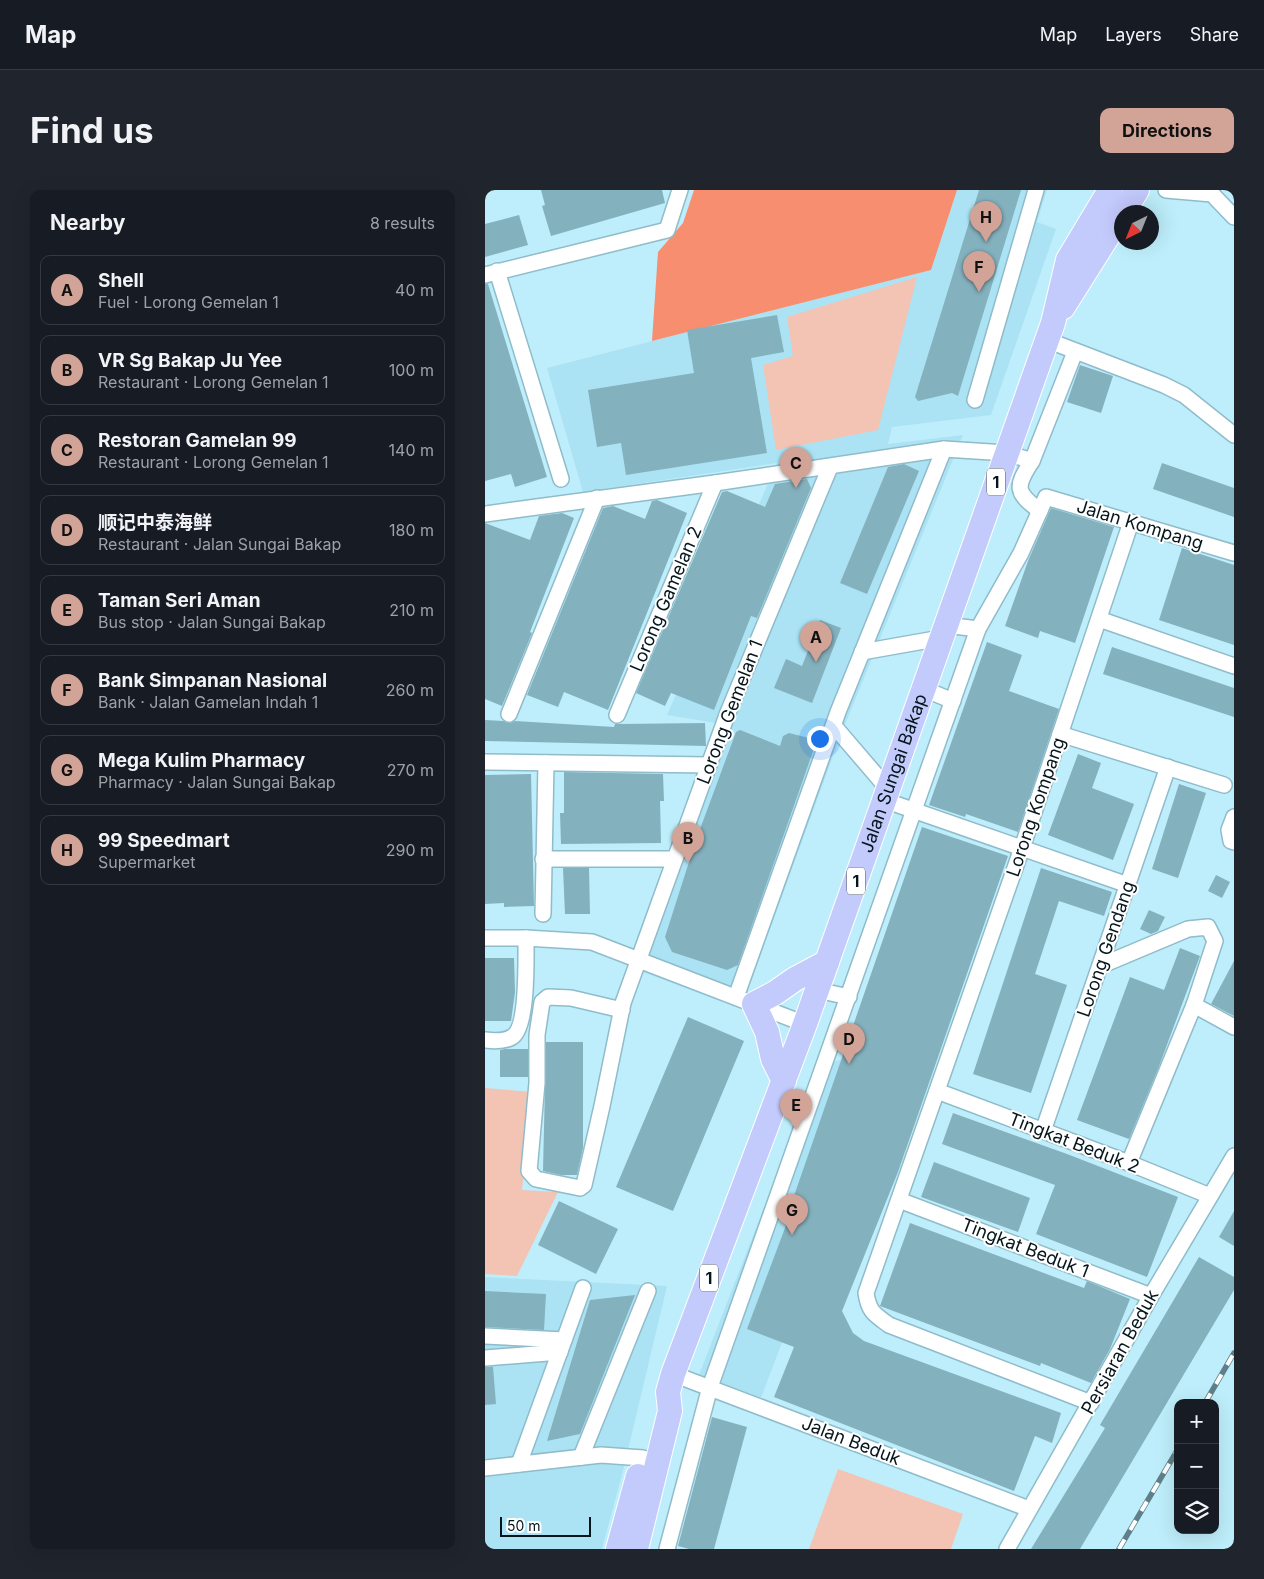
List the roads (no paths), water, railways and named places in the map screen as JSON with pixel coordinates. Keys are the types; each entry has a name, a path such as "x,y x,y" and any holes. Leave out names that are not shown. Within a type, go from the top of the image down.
{"highway":[{"name":"Jalan Sungai Bakap","path":"1129,205 1140,190"},
{"name":"Jalan Sungai Bakap","path":"1062,342 1068,260 1103,196"},
{"name":"Jalan Sungai Bakap","path":"618,1549 657,1407 671,1383 805,1024 1007,452 1062,342 1114,231"},
{"path":"784,1081 773,1059 767,1032 745,1001 775,993 795,979 827,962"},
{"name":"Jalan Sungai Bakap","path":"636,1549 670,1411 671,1383"}],"street":[{"path":"561,479 491,273 667,230 680,190"},
{"path":"975,400 1036,190"},
{"path":"1166,190 1215,192 1234,217"},
{"path":"667,1549 710,1387 953,701 979,629 1021,553 1043,504 1025,498 1019,488 1023,475 1032,461 1062,342 1184,395 1234,435"},
{"path":"485,514 715,484 944,449 1007,452 1032,461"},
{"path":"745,1001 834,726 944,449"},
{"name":"Lorong Gemelan 1","path":"622,1010 571,998 548,997 542,1002 537,1035 537,1084 529,1171 536,1179 580,1188 584,1184 622,1010 638,960 727,715 830,467"},
{"name":"Lorong Gamelan 2","path":"617,715 715,484"},
{"path":"509,714 597,498"},
{"name":"Jalan Kompang","path":"1043,504 1131,522 1234,553"},
{"name":"Lorong Kompang","path":"1091,1403 889,1324 876,1316 868,1306 866,1293 1022,848 1131,522"},
{"path":"1099,619 1234,666"},
{"path":"862,652 944,632 979,629"},
{"path":"924,689 953,701"},
{"path":"834,726 886,794 915,810 1127,885"},
{"path":"1060,734 1224,785"},
{"path":"485,762 709,765"},
{"path":"543,914 546,763"},
{"name":"Lorong Gendang","path":"1043,1131 1168,767"},
{"path":"1233,841 1229,830 1234,816"},
{"path":"543,859 675,859"},
{"path":"1100,966 1188,929 1208,927 1215,941 1194,1006 1129,1163"},
{"path":"485,938 526,938 592,942 805,1024"},
{"path":"485,1040 499,1041 513,1037 520,1028 525,991 526,938"},
{"path":"817,990 849,997"},
{"path":"1194,1006 1234,1028"},
{"name":"Tingkat Beduk 2","path":"937,1091 1129,1163 1210,1196"},
{"name":"Persiaran Beduk","path":"1007,1549 1151,1296 1234,1156"},
{"name":"Tingkat Beduk 1","path":"899,1200 1151,1296"},
{"path":"519,1464 583,1288"},
{"path":"581,1458 648,1291"},
{"path":"485,1336 562,1346"},
{"path":"485,1358 562,1346"},
{"name":"Jalan Beduk","path":"671,1383 710,1387 1029,1509"},
{"path":"485,1468 601,1455 643,1458"}],"railway":[{"path":"1207,1399 1234,1353"},
{"path":"1119,1549 1174,1456"}],"place":[{"name":"99 Speedmart","path":"986,242"},
{"name":"Bank Simpanan Nasional","path":"979,292"},
{"name":"Restoran Gamelan 99","path":"796,488"},
{"name":"Shell","path":"816,662"},
{"name":"VR Sg Bakap Ju Yee","path":"688,863"},
{"name":"顺记中泰海鲜","path":"849,1064"},
{"name":"Taman Seri Aman","path":"796,1130"},
{"name":"Mega Kulim Pharmacy","path":"792,1235"}]}
